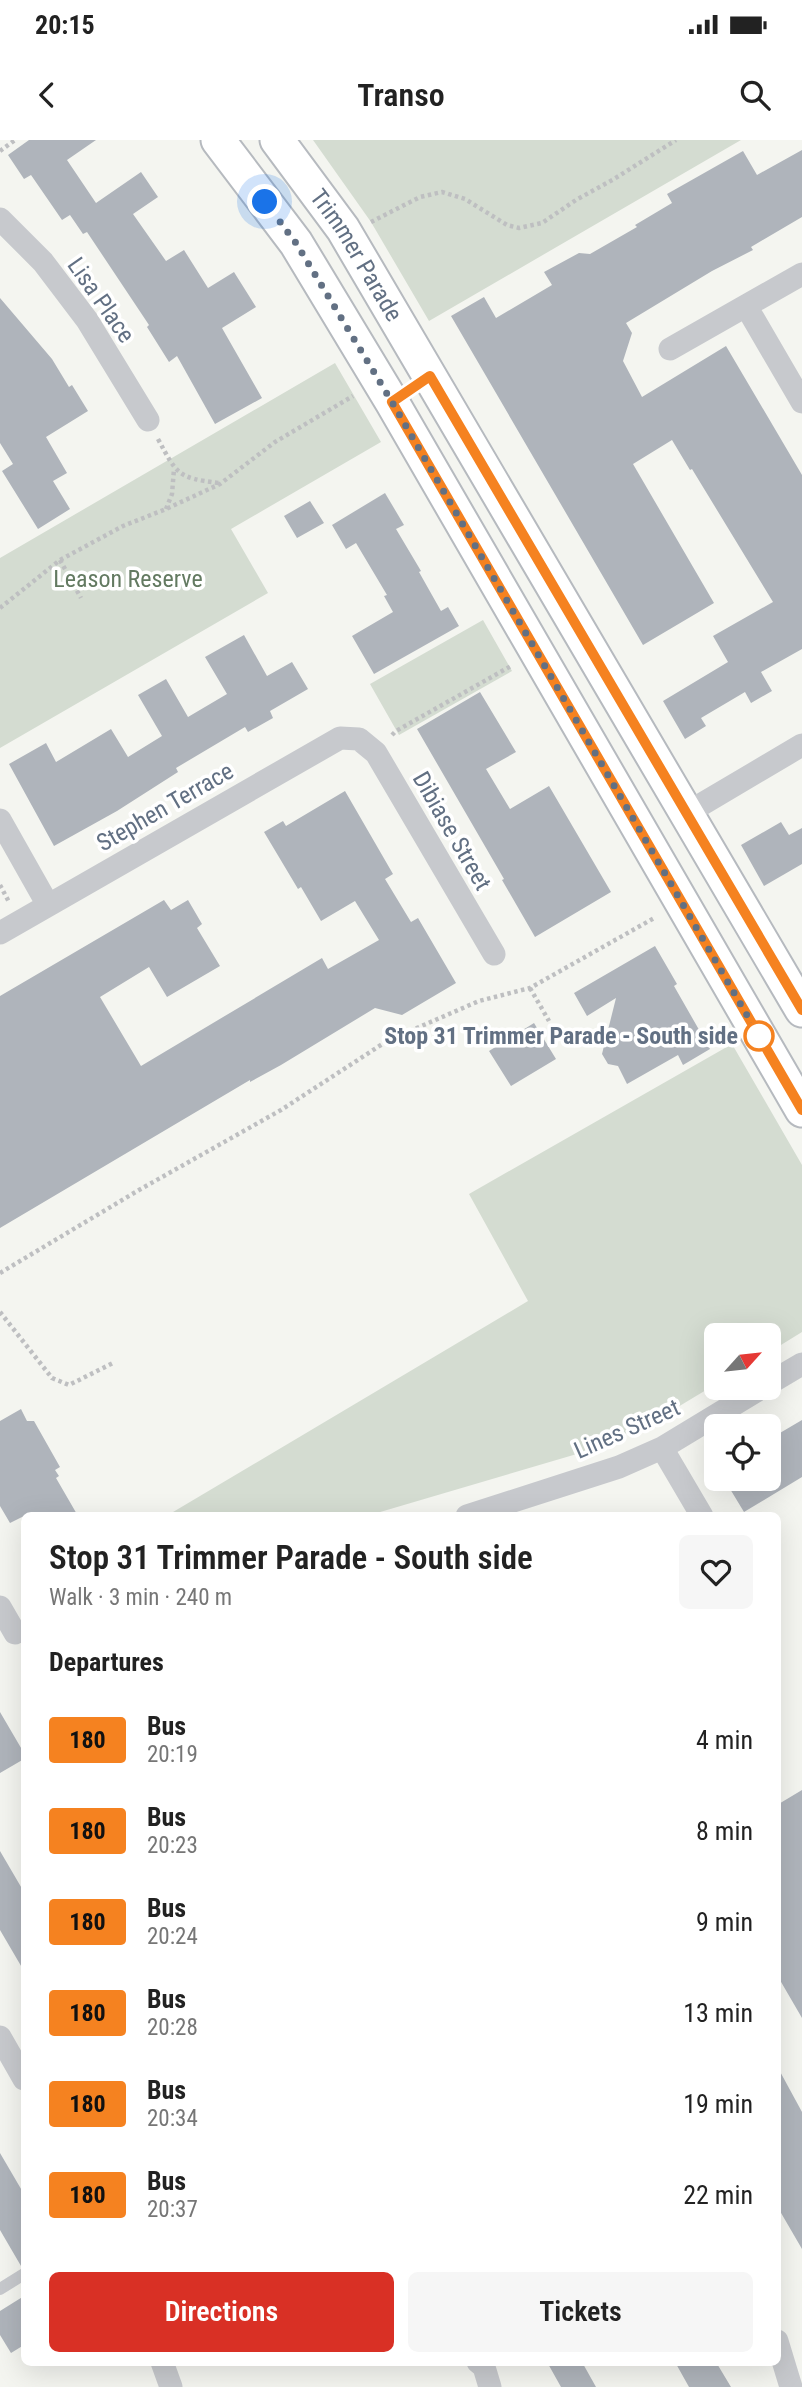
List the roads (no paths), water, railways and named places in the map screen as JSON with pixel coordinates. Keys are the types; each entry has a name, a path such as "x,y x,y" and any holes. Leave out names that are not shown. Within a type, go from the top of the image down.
{"main road":[{"name":"Trimmer Parade","path":"218,140 296,243 392,402 802,1110"},
{"name":"Trimmer Parade","path":"277,140 343,229 802,1010"},
{"path":"392,402 430,376"}],"street":[{"name":"Lisa Place","path":"0,219 43,262 87,320 148,420"},
{"path":"670,349 802,274"},
{"path":"746,306 802,402"},
{"name":"Stephen Terrace","path":"0,933 341,738 367,746"},
{"path":"687,813 802,745"},
{"name":"Dibiase Street","path":"367,746 494,954"},
{"path":"0,820 48,905"},
{"path":"781,1376 802,1363"},
{"name":"Lines Street","path":"479,1512 619,1467 662,1448 741,1400"},
{"path":"662,1448 700,1512"},
{"path":"0,1607 13,1635"},
{"path":"0,2038 13,2070"},
{"path":"781,2354 791,2387"},
{"path":"163,2366 171,2387"},
{"path":"483,2366 490,2387"}],"lane":[{"path":"0,2289 21,2276"}],"place":[{"name":"Stop 31 Trimmer Parade - South side","path":"759,1036"}],"park label":[{"name":"Leason Reserve","path":"128,579"}]}
